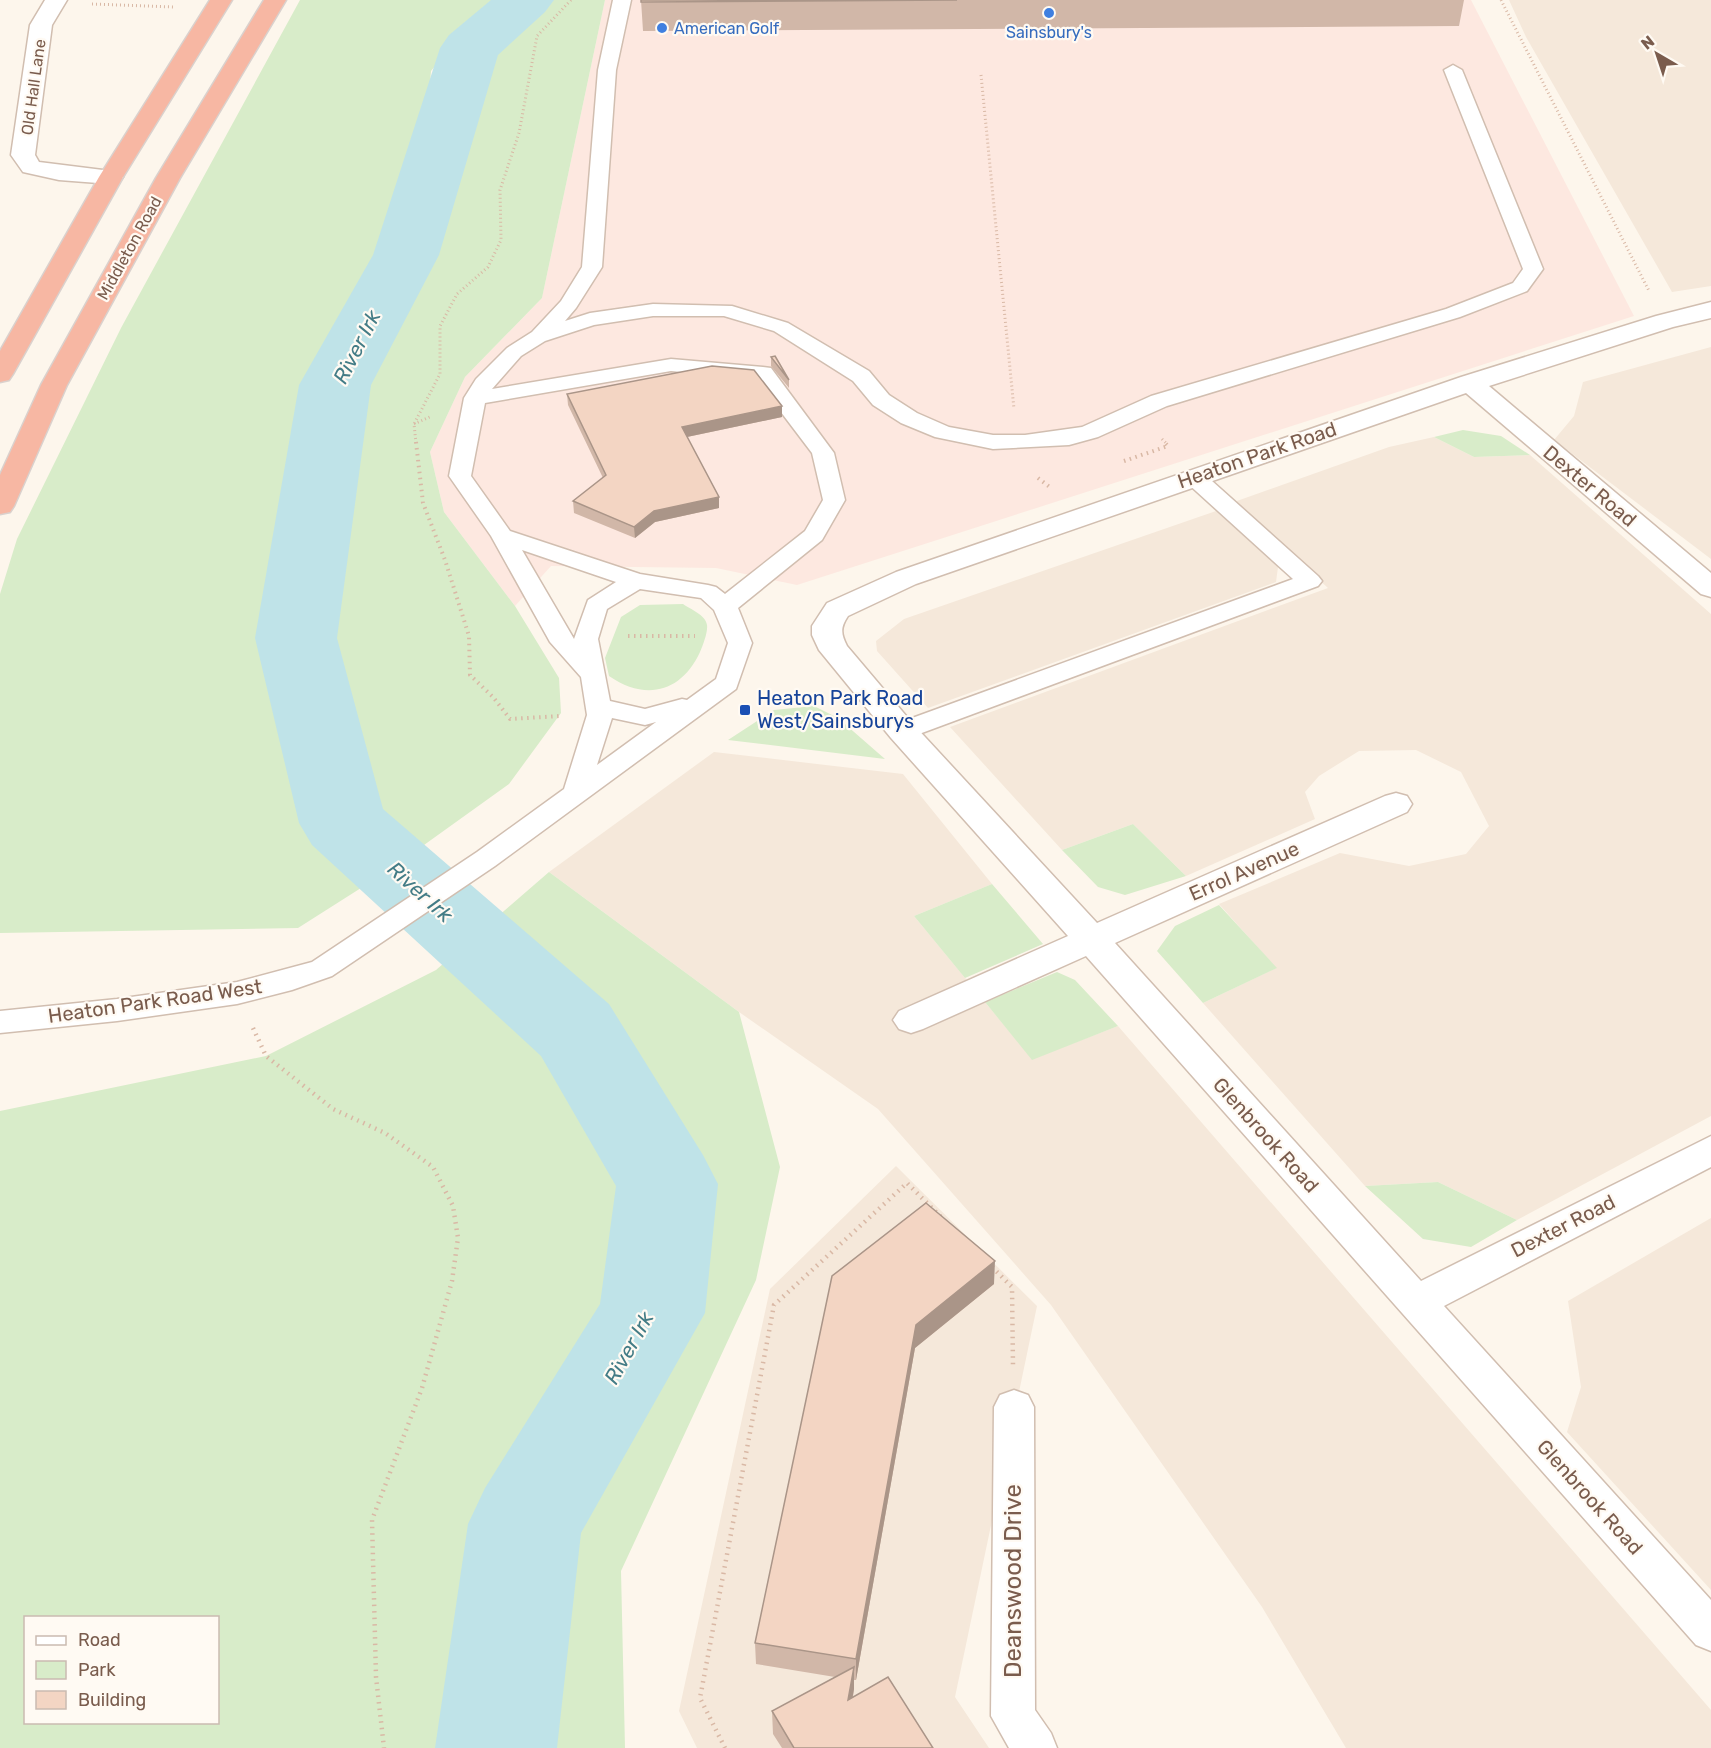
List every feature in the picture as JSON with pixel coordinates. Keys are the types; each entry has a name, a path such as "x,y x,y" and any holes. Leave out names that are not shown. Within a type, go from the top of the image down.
{"highway":[{"name":"Middleton Road","path":"0,506 54,385 140,177 221,0"},
{"name":"Middleton Road","path":"0,374 140,177 275,0"}],"street":[{"name":"Old Hall Lane","path":"55,1 41,25 23,155 31,167 59,174 140,177"},
{"name":"Heaton Park Road","path":"827,635 826,626 831,617 849,603 906,578 1079,516 1470,384 1665,321 1711,310"},
{"name":"Dexter Road","path":"1470,384 1711,588"},
{"name":"Glenbrook Road","path":"827,635 834,650 902,731 1711,1631"},
{"name":"Errol Avenue","path":"911,1020 1396,804"},
{"name":"Dexter Road","path":"1415,1302 1711,1150"},
{"name":"Deanswood Drive","path":"1014,1407 1013,1716 1035,1748"}],"lane":[{"path":"538,337 569,304 592,267 607,70 622,0"},
{"path":"592,674 559,637 502,536 460,476 475,398 484,384 514,352 538,337 601,317 653,310 725,310 790,332 861,376 880,400 909,418 943,432 983,440 1025,442 1069,438 1090,432 1160,401 1454,313 1520,287 1533,269 1453,70"},
{"path":"475,398 670,365 764,373 823,453 834,500 814,535 725,606 708,592 636,581 502,536"},
{"path":"902,731 1310,581 1194,477"},
{"path":"576,792 600,715 586,639 596,605 636,581"},
{"name":"Heaton Park Road West","path":"0,1022 117,1010 237,993 292,980 340,959 486,859 727,683 740,643 725,606"},
{"path":"598,707 645,717 698,703"}],"path":[{"path":"1501,0 1665,321"},
{"path":"55,1 171,7"},
{"path":"981,75 1015,416 1038,478 1079,516"},
{"path":"1114,465 1168,446 1162,439"},
{"path":"1038,478 1049,474"},
{"path":"1051,488 1061,484"},
{"path":"237,993 266,1056 333,1109 385,1133 433,1167 453,1206 458,1238 452,1281 422,1388 372,1520 376,1677 384,1748"},
{"path":"725,1748 699,1698 774,1305 907,1183 948,1223"},
{"path":"988,1263 1012,1287 1014,1407"}],"shaded area":[{"path":"605,0 1471,0 1634,316 797,585 716,568 551,566 515,606 444,512 430,452 465,377 542,298"},
{"path":"1509,0 1711,0 1711,286 1672,292 1526,37"},
{"path":"1711,347 1711,559 1554,440 1574,416 1583,382"},
{"path":"1434,437 1474,457 1530,455 1711,614 1711,1116 1517,1220 1438,1182 1365,1186 1203,1003 1276,968 1219,904 1340,853 1409,866 1466,854 1489,826 1461,772 1416,750 1359,751 1319,776 1305,792 1315,819 1186,876 1133,824 1062,850 950,727 1328,588 1234,502 1389,447"},
{"path":"1216,511 1278,567 1276,582 928,708 877,651 876,641 904,619"},
{"path":"714,752 903,774 992,884 914,916 1032,1059 1118,1026 1711,1710 1711,1748 1346,1748 1262,1607 1051,1305 878,1109 739,1012 549,872"},
{"path":"896,1166 1037,1306 955,1697 989,1748 697,1748 679,1711 770,1289"},
{"path":"1711,1218 1711,1590 1567,1432 1581,1387 1568,1301"}],"green space":[{"path":"300,0 501,0 466,29 431,71 424,156 365,315 314,395 278,552 279,651 320,809 372,881 298,928 0,933 0,594 17,539 121,328"},
{"path":"547,0 605,0 542,298 465,377 430,452 444,512 515,606 559,678 561,713 509,784 424,845 375,806 328,625 361,380 438,238 492,55"},
{"path":"1463,430 1501,436 1530,455 1474,457 1434,437"},
{"path":"683,604 704,618 707,628 700,652 683,677 661,689 649,690 636,689 609,676 605,658 621,617 640,605"},
{"path":"814,706 838,718 885,759 728,740 774,710"},
{"path":"1133,824 1186,876 1125,895 1098,887 1062,850"},
{"path":"549,872 739,1012 780,1167 756,1280 621,1571 625,1748 0,1748 0,1111 266,1056 436,970"},
{"path":"992,884 1043,944 965,978 914,916"},
{"path":"1219,905 1277,968 1203,1003 1157,951 1175,926"},
{"path":"1057,972 1075,980 1118,1026 1032,1060 985,1002"},
{"path":"1438,1182 1517,1220 1471,1247 1423,1239 1365,1186"}],"building":[{"path":"641,0 957,0 641,2"},
{"path":"775,356 789,380 771,357"},
{"path":"712,366 754,370 782,406 682,427 719,497 654,511 634,527 573,501 606,475 567,394"},
{"path":"926,1203 995,1261 916,1325 856,1659 755,1643 832,1276"},
{"path":"854,1667 848,1700 888,1677 933,1748 794,1748 772,1711"}],"waterway":[{"name":"River Irk","path":"496,1748 525,1524 652,1313 667,1184 575,1030 343,823 296,638 335,385 406,255 470,48 525,0"}],"place":[{"name":"Sainsbury's","path":"1049,13"},
{"name":"American Golf","path":"662,28"},
{"name":"Heaton Park Road West/Sainsburys","path":"745,710"}]}
